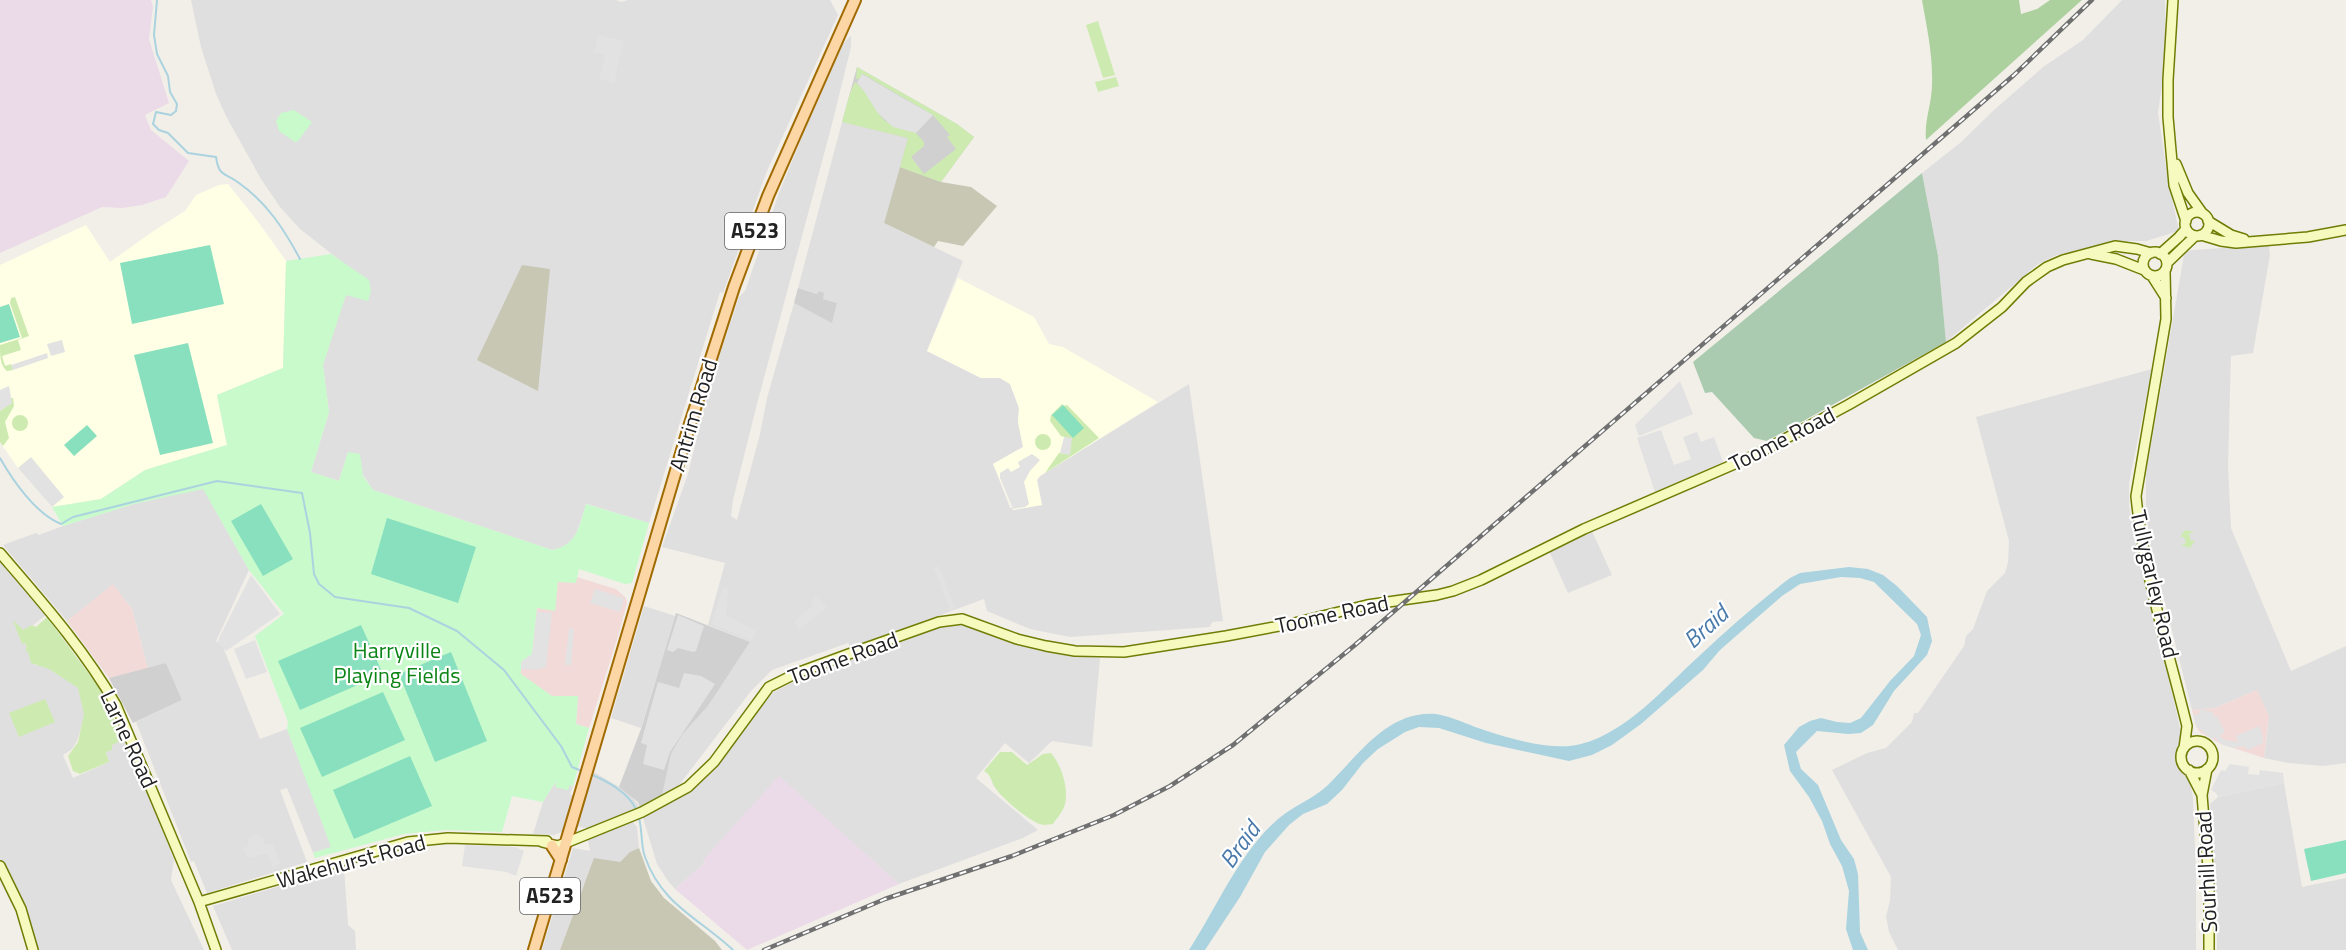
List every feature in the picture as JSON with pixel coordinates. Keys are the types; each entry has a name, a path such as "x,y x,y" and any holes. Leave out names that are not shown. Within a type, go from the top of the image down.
{"main road":[{"name":"Antrim Road","path":"565,842 688,430 734,287 784,157 855,0"},
{"path":"2173,0 2167,96 2174,185 2186,225 2198,236 2229,243 2308,237 2346,230"},
{"path":"2152,276 2160,275 2208,228 2205,218 2183,184 2171,151"},
{"path":"2166,298 2152,276 2144,270 2144,260 2180,237 2191,214 2205,218 2231,236 2253,242"},
{"name":"Toome Road","path":"565,842 643,812 668,800 698,779 723,750 761,696 774,684 797,673 939,622 962,619 1017,639 1046,646 1075,651 1124,652 1290,624 1367,604 1437,595 1466,587 1584,528 1746,459 1848,405 1956,343 2002,307 2026,282 2047,267 2062,260 2115,246 2156,253"},
{"path":"2156,253 2166,267"},
{"name":"Toome Road","path":"2089,254 2116,259 2144,270"},
{"name":"Tullygarley Road","path":"2166,267 2166,319 2136,496 2144,549 2187,726 2184,748"},
{"name":"Larne Road","path":"0,553 67,631 100,676 126,726 199,902 216,950"},
{"name":"Tullygarley Road","path":"2187,726 2200,741"},
{"path":"2193,741 2200,741 2212,751 2213,760 2207,769 2200,772 2189,770 2182,760 2184,748 2193,741"},
{"name":"Sourhill Road","path":"2207,769 2202,795 2210,880 2209,950"},
{"name":"Sourhill Road","path":"2189,770 2202,795"},
{"name":"Wakehurst Road","path":"199,902 408,843 448,838 547,844 551,840 565,842"},
{"name":"A523","path":"534,950 565,842"},
{"path":"547,844 561,860"},
{"path":"0,866 21,909 33,950"}],"shaded area":[{"path":"0,0 151,0 153,7 149,39 169,103 145,115 151,130 189,161 166,197 142,205 122,208 102,207 0,253"},
{"path":"191,0 616,0 621,2 628,0 830,0 838,15 767,171 723,293 720,292 649,523 587,504 575,537 564,547 552,550 373,490 348,452 339,481 311,472 329,412 323,365 347,266 300,229 280,207 261,179 216,94 201,47"},
{"path":"2122,0 2165,0 2165,66 2158,112 2168,181 2179,231 2146,241 2127,241 2057,255 2038,264 1946,342 1938,256 1922,173 1960,143 2043,67 2083,40"},
{"path":"598,35 624,41 614,83 599,79 605,55 594,52"},
{"path":"851,35 851,47 831,128 757,404 731,516 737,520 767,398 794,303 832,322 837,303 822,299 823,293 819,291 818,294 798,288 842,122 909,138 884,223 963,261 927,351 981,378 1000,378 1010,384 1019,408 1018,422 1023,447 993,464 1010,508 1042,505 1037,480 1040,476 1189,384 1223,621 1212,622 1210,627 1070,637 1030,629 987,611 984,599 851,648 848,643 772,670 751,691 676,789 662,796 671,754 682,735 708,706 750,642 708,625 725,563 662,547 688,474 710,385 739,297 745,291 779,193 805,130 843,44"},
{"path":"857,67 957,124 974,137 941,182 900,167 908,138 842,122"},
{"path":"862,74 933,115 916,133 893,127 877,112 857,83"},
{"path":"900,167 941,182 971,187 997,206 963,246 938,241 934,247 884,223"},
{"path":"1922,173 1938,256 1946,342 1767,441 1754,438 1712,392 1705,393 1693,362"},
{"path":"228,184 286,261 283,368 217,395 227,445 145,470 101,499 52,507 18,468 0,442 0,265 86,225 110,262 185,211 196,195 219,185"},
{"path":"2269,246 2270,255 2253,353 2231,356 2228,466 2231,528 2291,671 2346,646 2346,763 2323,766 2264,758 2268,727 2257,690 2215,708 2192,710 2150,543 2146,509 2146,474 2184,255 2193,250"},
{"path":"522,265 550,269 538,391 477,360"},
{"path":"958,278 1034,317 1049,344 1063,347 1158,402 1040,476 1037,480 1042,505 1013,510 993,464 1023,447 1018,422 1019,408 1010,384 1000,378 981,378 927,351"},
{"path":"798,288 817,294 819,291 824,293 823,299 837,303 832,323 794,303"},
{"path":"62,340 65,352 51,356 47,344"},
{"path":"47,353 48,358 13,370 11,365"},
{"path":"2152,369 2129,483 2129,507 2178,719 2193,798 2196,950 1898,950 1889,932 1886,917 1890,900 1891,877 1832,770 1867,753 1886,748 1912,722 1914,713 1918,713 1964,646 1966,636 1973,629 1987,591 2005,573 2009,541 1976,417"},
{"path":"1680,381 1693,414 1639,436 1635,425"},
{"path":"9,386 12,403 0,411 0,390"},
{"path":"1661,430 1674,465 1691,459 1683,437 1697,432 1701,442 1714,437 1723,462 1655,492 1637,438"},
{"path":"1064,437 1072,438 1070,455 1060,453"},
{"path":"1032,454 1040,460 1024,482 1029,504 1013,509 1000,473 1008,468 1011,472 1020,467 1018,462"},
{"path":"31,457 64,497 52,507 18,468"},
{"path":"203,488 249,570 216,641 223,647 260,739 287,729 332,847 313,853 287,788 280,790 307,862 207,893 194,861 191,862 136,722 182,700 166,663 148,669 132,609 113,585 67,621 3,545 134,504"},
{"path":"1592,531 1612,575 1568,593 1549,551"},
{"path":"0,560 47,614 21,635 35,665 44,665 70,680 78,687 85,706 85,715 77,741 72,749 63,755 73,778 109,762 106,752 112,744 125,737 174,860 171,880 204,950 37,950 23,902 11,875 0,859"},
{"path":"541,566 616,589 626,598 627,603 618,636 589,728 576,724 578,696 552,696 520,674 521,662 532,654"},
{"path":"939,566 955,608 950,610 934,568"},
{"path":"251,575 280,614 226,651 218,642 219,638"},
{"path":"113,584 132,609 148,669 109,678 67,621"},
{"path":"723,587 728,590 726,615 756,631 752,640 711,624"},
{"path":"595,589 624,598 620,612 590,603"},
{"path":"816,597 827,607 799,630 794,622 813,605 811,602"},
{"path":"644,606 675,616 641,728 611,718"},
{"path":"537,612 552,613 546,667 536,670 521,669 521,662 532,654"},
{"path":"676,613 750,642 708,706 682,735 671,754 662,796 640,807 638,802 619,787 641,729"},
{"path":"678,615 704,626 696,651 678,648 673,652 667,650"},
{"path":"961,625 1046,651 1100,658 1092,747 1052,741 1029,763 1005,743 976,778 1038,830 1023,838 899,884 779,777 703,861 705,863 675,889 657,864 643,818 682,796 706,778 758,709 774,692 803,677 923,632 940,626"},
{"path":"569,628 574,629 571,665 565,665"},
{"path":"255,640 267,672 246,679 234,649"},
{"path":"166,663 182,700 133,723 109,678"},
{"path":"684,673 701,676 715,684 670,752 664,770 643,764 647,745 641,743 658,682 679,688"},
{"path":"2257,690 2269,716 2264,758 2221,744 2200,732 2196,726 2192,710 2215,708"},
{"path":"2200,709 2213,712 2213,717 2217,716 2225,732 2219,736 2225,740 2238,742 2236,736 2259,726 2263,743 2247,750 2245,746 2233,748 2221,744 2215,737 2213,739 2209,737 2196,726 2193,715 2199,714"},
{"path":"2230,764 2249,767 2248,774 2259,775 2260,770 2283,773 2284,783 2218,797 2211,790 2221,770 2225,771"},
{"path":"592,771 628,792 640,807 589,829 576,826"},
{"path":"779,776 899,884 747,950 675,889 705,863 703,860"},
{"path":"556,781 573,786 570,794 573,796 562,832 554,835 533,834 543,802"},
{"path":"2284,783 2302,887 2346,878 2346,950 2217,950 2217,905 2210,804 2218,797"},
{"path":"633,822 637,827 639,848 583,887 560,950 542,950 573,848 590,851 588,840"},
{"path":"255,835 264,838 263,844 273,844 281,864 272,867 268,855 264,854 247,857 243,848 248,846 249,838"},
{"path":"465,845 515,847 524,851 516,876 506,872 462,866"},
{"path":"639,848 651,881 664,898 715,941 722,950 560,950 594,858 620,862 630,852"},
{"path":"344,867 348,925 355,931 356,950 232,950 213,906"}],"green space":[{"path":"1922,0 2019,0 2021,14 2037,9 2050,0 2082,0 1926,140 1932,74"},
{"path":"1098,21 1115,75 1103,78 1086,25"},
{"path":"857,67 957,124 974,137 941,182 900,167 908,138 842,122 855,82 884,119 900,128 914,131 924,142 924,146 911,157 924,174 956,149 947,137 950,135 933,115 863,74 856,79"},
{"path":"1116,77 1119,86 1098,92 1095,82"},
{"path":"294,110 312,122 295,142 279,131 276,121 281,113"},
{"path":"210,245 224,304 132,324 120,263"},
{"name":"Harryville Playing Fields","path":"331,254 369,280 371,291 368,301 346,295 323,365 329,412 311,472 339,481 348,452 360,454 363,476 373,490 552,550 567,544 572,539 579,527 586,504 649,523 632,583 625,584 579,569 576,583 558,582 555,611 537,608 532,654 521,662 521,674 552,696 578,696 576,724 589,728 573,786 570,785 568,790 555,787 556,781 543,802 512,796 502,832 447,830 404,834 315,858 313,853 331,847 287,729 288,722 255,636 284,614 249,570 203,489 134,504 63,526 52,507 101,499 145,470 227,445 217,395 283,368 286,261"},
{"path":"15,297 29,336 18,340 21,350 2,356 5,366 11,364 13,370 7,371 0,356 0,345 22,338 10,303 11,298"},
{"path":"9,304 20,337 0,343 0,307"},
{"path":"188,343 213,443 160,455 134,355"},
{"path":"11,398 13,398 14,406 5,422 9,438 3,446 0,442 0,411 11,403"},
{"path":"1062,404 1067,405 1099,438 1045,473 1059,453 1070,454 1071,439 1061,436 1050,421 1051,415"},
{"path":"1063,405 1084,428 1073,438 1052,415"},
{"path":"17,415 23,415 28,423 26,429 17,431 12,426 12,420"},
{"path":"87,425 97,436 74,456 64,445"},
{"path":"1043,434 1051,442 1043,450 1035,442"},
{"path":"261,504 293,559 263,576 231,521"},
{"path":"387,518 476,547 458,603 371,574"},
{"path":"2185,530 2194,532 2189,534 2191,541 2195,540 2190,548 2181,545 2186,543 2184,537 2180,537"},
{"path":"47,617 99,688 124,739 112,745 112,750 106,752 109,762 80,774 73,771 68,756 78,742 84,714 78,688 49,669 31,663 28,652 25,650 27,648 25,643 22,644 13,620 23,630 32,625 36,627"},
{"path":"361,625 383,674 300,710 278,661"},
{"path":"451,652 487,741 435,762 399,674"},
{"path":"383,692 405,740 322,777 300,728"},
{"path":"45,699 55,722 19,737 9,713"},
{"path":"1000,752 1012,752 1027,765 1043,754 1051,753 1055,758 1062,772 1066,801 1053,824 1044,825 1032,820 997,791 984,771"},
{"path":"410,756 432,806 354,839 333,790"},
{"path":"2346,840 2346,873 2311,881 2304,849"}],"water":[{"path":"1849,567 1868,569 1883,575 1897,586 1927,617 1932,641 1927,655 1894,691 1873,725 1861,733 1817,731 1796,752 1801,769 1818,785 1841,840 1854,859 1858,874 1860,932 1868,950 1853,950 1846,929 1849,891 1842,866 1809,797 1790,771 1784,745 1799,727 1810,721 1821,718 1850,723 1861,718 1890,681 1914,656 1921,635 1917,624 1874,582 1860,578 1841,577 1800,584 1782,596 1641,724 1612,745 1592,755 1569,761 1486,743 1439,728 1419,727 1405,732 1378,749 1327,804 1303,814 1289,825 1265,852 1240,897 1205,950 1189,950 1229,881 1264,833 1284,814 1327,786 1362,749 1388,727 1403,719 1436,714 1500,735 1542,745 1581,744 1614,730 1629,720 1742,617 1790,578 1800,573"}],"waterway":[{"path":"157,0 154,35 157,54 168,76 170,92 177,104 176,111 171,115 156,112 153,124 159,130 168,133 188,153 216,157 221,171 249,191 266,208 288,237 300,259"},
{"path":"0,458 18,486 34,505 61,524 73,517 217,481 302,493 310,533 314,574 319,584 335,597 409,608 457,631 504,670 561,746 572,767 584,772"},
{"path":"590,774 623,793 636,810"},
{"path":"638,815 645,857 661,887 683,910 733,950"}],"railway":[{"path":"764,950 885,899 1012,856 1114,815 1170,786 1233,745 1355,645 2014,75 2092,0"}],"water label":[{"name":"Braid","path":"1706,627"},
{"name":"Braid","path":"1240,845"}]}
